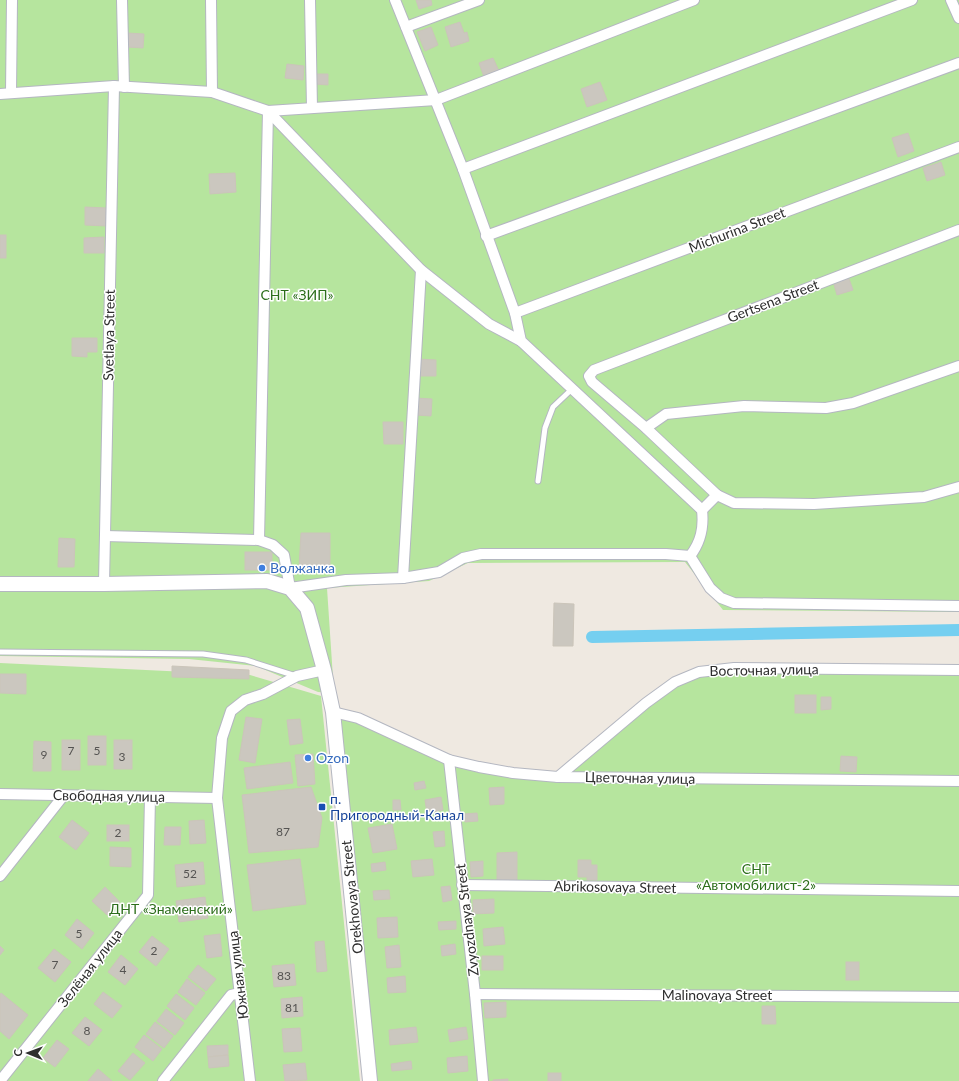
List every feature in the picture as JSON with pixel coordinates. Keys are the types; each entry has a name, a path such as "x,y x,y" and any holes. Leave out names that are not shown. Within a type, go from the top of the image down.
{"street":[{"path":"11,93 12,0"},
{"name":"Svetlaya Street","path":"104,584 122,0"},
{"path":"211,0 212,92"},
{"path":"310,0 312,108"},
{"path":"395,0 463,169 515,313 521,341"},
{"path":"406,27 479,0"},
{"path":"0,94 119,87 212,92 268,111 436,100 694,0"},
{"path":"463,169 912,0"},
{"path":"952,0 959,18"},
{"path":"486,236 959,63"},
{"path":"268,111 421,270 489,324 521,341 702,510 704,524 697,547 690,556"},
{"path":"260,540 268,111"},
{"name":"Michurina Street","path":"515,313 959,147"},
{"name":"Gertsena Street","path":"646,428 592,382 589,376 594,370 959,230"},
{"path":"403,578 421,270"},
{"path":"959,366 853,403 826,408 744,406 666,414 646,428 717,495 734,502 814,504 924,497 959,487"},
{"path":"702,510 717,495"},
{"path":"105,536 260,540 273,545 284,555 290,588"},
{"path":"0,584 267,581 290,588 346,580 403,578 439,572 463,558 481,554 666,554 690,556"},
{"path":"690,556 710,588 721,598 734,603 959,606"},
{"name":"Orekhovaya Street","path":"290,588 307,608 324,670 333,712 370,1081"},
{"name":"Восточная улица","path":"558,777 646,703 675,682 699,672 734,668 959,670"},
{"name":"Южная улица","path":"250,1081 217,798 222,738 231,711 245,700 263,694 297,676 324,670"},
{"name":"Цветочная улица","path":"333,712 358,718 449,760 513,773 558,777 959,781"},
{"name":"Zvyozdnaya Street","path":"449,760 475,994 483,1081"},
{"name":"Свободная улица","path":"0,794 217,798"},
{"path":"0,876 64,795"},
{"name":"Зелёная улица","path":"0,1081 148,895 150,797"},
{"name":"Abrikosovaya Street","path":"462,885 959,891"},
{"path":"163,1081 231,996 240,993"},
{"name":"Malinovaya Street","path":"475,994 959,997"}],"lane":[{"path":"538,481 545,428 553,407 572,389"},
{"path":"0,652 203,654 246,660 297,676"}],"green space":[{"name":"СНТ «ЗИП»","path":"0,0 959,0 959,612 723,610 685,562 468,563 429,581 327,588 334,693 318,692 256,666 189,659 0,656"},
{"name":"ДНТ «Знаменский»","path":"0,663 250,675 321,696 360,1081 0,1081"},
{"name":"СНТ «Автомобилист-2»","path":"959,670 959,1081 370,1081 333,712 449,760 558,777 646,703 699,672"}],"building":[{"path":"416,0 431,0 432,5 419,9"},
{"path":"460,22 464,33 467,32 469,41 451,47 445,27"},
{"path":"431,27 438,45 425,51 417,32"},
{"path":"128,33 144,34 143,48 127,47"},
{"path":"493,58 499,71 484,77 479,63"},
{"path":"287,64 304,66 303,80 285,78"},
{"path":"314,74 328,74 328,85 314,84"},
{"path":"600,82 607,100 587,107 581,89"},
{"path":"908,133 914,151 898,157 892,138"},
{"path":"941,162 945,175 927,181 923,168"},
{"path":"235,173 236,192 210,194 209,174"},
{"path":"85,207 107,208 106,226 85,225"},
{"path":"0,235 6,235 6,258 0,258"},
{"path":"104,237 104,253 84,253 84,238"},
{"path":"848,276 853,290 837,295 833,281"},
{"path":"72,338 97,338 97,352 87,352 87,357 72,356"},
{"path":"418,359 436,360 436,376 417,376"},
{"path":"416,398 432,399 431,416 415,415"},
{"path":"383,422 403,422 403,444 384,444"},
{"path":"301,533 330,533 330,568 299,568"},
{"path":"59,538 75,539 74,567 58,567"},
{"path":"245,552 272,552 272,570 245,570"},
{"path":"554,603 574,604 573,646 553,646"},
{"path":"172,666 249,670 249,679 172,677"},
{"path":"0,674 26,674 26,694 0,693"},
{"path":"795,695 816,695 816,713 795,713"},
{"path":"821,697 831,697 831,709 821,710"},
{"path":"246,717 262,719 255,763 239,760"},
{"path":"300,719 303,743 290,745 287,720"},
{"path":"88,736 106,736 106,765 88,765"},
{"path":"62,740 80,740 80,770 62,770"},
{"path":"114,740 132,740 132,769 114,769"},
{"path":"34,741 51,742 51,771 33,771"},
{"path":"313,754 315,784 298,786 295,755"},
{"path":"841,756 857,757 856,772 840,771"},
{"path":"290,762 293,783 247,789 244,768"},
{"path":"424,781 426,788 415,790 414,783"},
{"path":"311,787 322,818 318,847 249,853 242,795"},
{"path":"504,787 504,804 490,805 489,788"},
{"path":"441,797 443,810 427,813 425,800"},
{"path":"393,800 400,800 401,810 393,810"},
{"path":"477,813 478,821 465,822 464,814"},
{"path":"72,820 89,833 76,850 59,837"},
{"path":"204,820 206,843 190,844 189,821"},
{"path":"392,824 397,849 373,853 368,828"},
{"path":"107,825 129,825 129,841 107,841"},
{"path":"165,827 181,827 180,845 164,845"},
{"path":"444,831 445,846 435,847 433,832"},
{"path":"110,847 131,848 131,867 110,866"},
{"path":"517,852 517,881 497,881 497,853"},
{"path":"300,859 306,904 253,911 247,865"},
{"path":"432,859 434,875 413,877 411,861"},
{"path":"578,860 591,860 591,865 597,865 597,880 587,880 587,877 578,877"},
{"path":"483,861 483,876 471,877 470,862"},
{"path":"203,862 205,884 177,887 175,865"},
{"path":"385,862 386,870 372,872 371,864"},
{"path":"450,886 452,900 443,902 441,887"},
{"path":"105,887 120,902 107,915 92,901"},
{"path":"389,890 390,899 374,900 373,891"},
{"path":"205,897 208,918 179,922 176,901"},
{"path":"494,899 494,913 473,914 473,900"},
{"path":"397,917 398,937 378,938 377,918"},
{"path":"77,919 94,933 82,949 65,935"},
{"path":"456,921 456,929 439,930 438,922"},
{"path":"503,927 505,944 484,946 483,929"},
{"path":"220,934 222,956 207,958 204,936"},
{"path":"152,936 169,949 156,966 139,952"},
{"path":"324,941 327,971 317,972 315,942"},
{"path":"455,944 456,954 442,956 441,946"},
{"path":"399,945 401,967 387,968 385,947"},
{"path":"0,946 4,950 0,955"},
{"path":"54,949 71,962 55,982 38,968"},
{"path":"121,955 138,969 125,985 108,972"},
{"path":"482,956 503,956 503,970 482,970"},
{"path":"846,962 859,962 859,980 846,980"},
{"path":"294,964 296,985 274,987 272,966"},
{"path":"198,965 216,979 206,991 188,977"},
{"path":"405,976 406,992 388,993 387,978"},
{"path":"187,979 205,993 196,1005 178,992"},
{"path":"103,992 122,1006 112,1018 94,1004"},
{"path":"1,993 28,1015 9,1039 0,1031"},
{"path":"176,994 194,1008 185,1020 167,1006"},
{"path":"302,997 303,1016 282,1018 281,999"},
{"path":"506,1002 506,1017 485,1018 484,1003"},
{"path":"762,1006 775,1006 776,1024 762,1024"},
{"path":"166,1009 184,1023 175,1035 157,1021"},
{"path":"85,1017 102,1030 89,1046 72,1033"},
{"path":"155,1022 173,1036 164,1048 146,1034"},
{"path":"416,1027 418,1042 390,1045 389,1030"},
{"path":"466,1027 468,1039 450,1042 448,1030"},
{"path":"300,1028 302,1051 284,1052 282,1029"},
{"path":"144,1035 162,1049 153,1061 135,1047"},
{"path":"57,1040 69,1049 55,1067 43,1058"},
{"path":"228,1045 228,1055 208,1057 207,1046"},
{"path":"133,1053 145,1063 130,1080 118,1071"},
{"path":"228,1055 229,1066 209,1068 208,1057"},
{"path":"467,1056 468,1071 448,1073 447,1058"},
{"path":"411,1061 412,1069 392,1071 391,1064"},
{"path":"305,1063 307,1080 285,1081 283,1065"},
{"path":"98,1069 112,1081 88,1081"},
{"path":"548,1073 561,1073 561,1081 548,1081"},
{"path":"508,1079 508,1081 493,1081 493,1080"}],"waterway":[{"path":"592,637 959,630"}],"place":[{"name":"Волжанка","path":"262,568"},
{"name":"Ozon","path":"308,758"},
{"name":"п. Пригородный-Канал","path":"322,807"}]}
